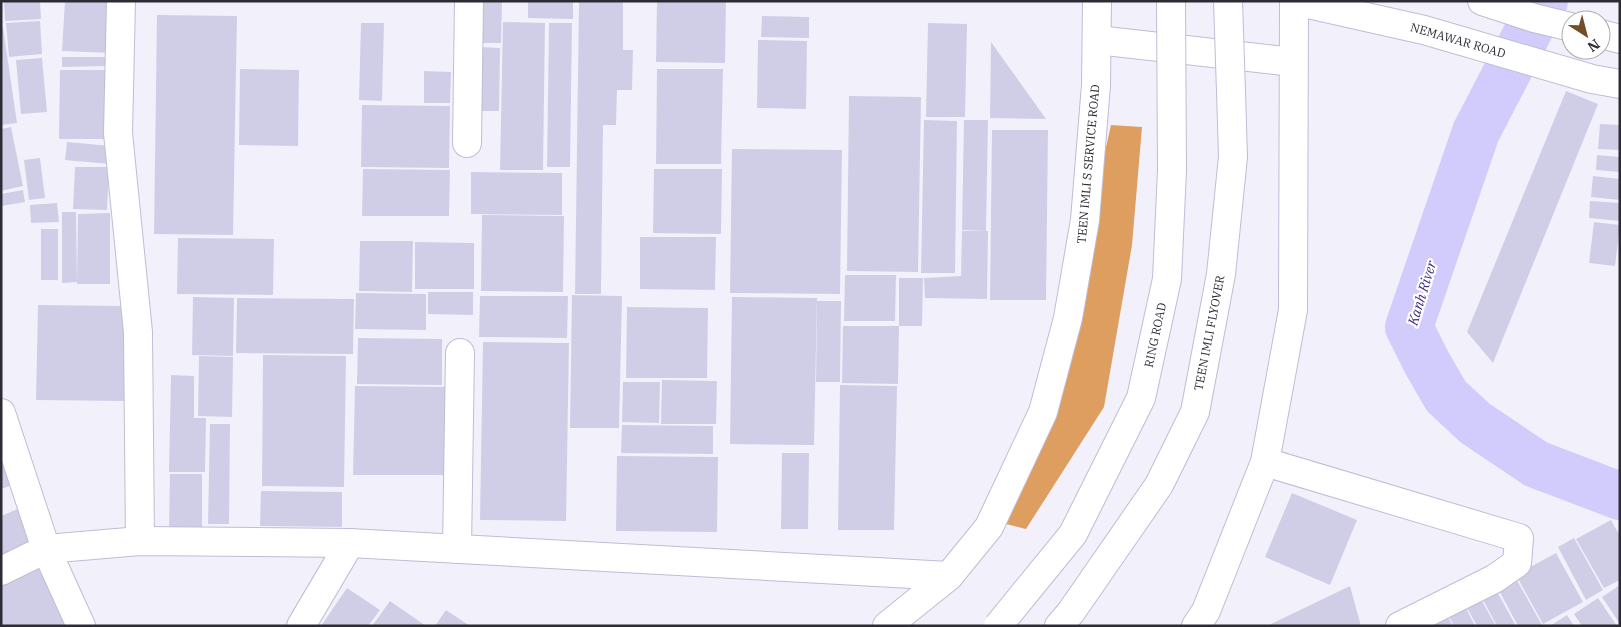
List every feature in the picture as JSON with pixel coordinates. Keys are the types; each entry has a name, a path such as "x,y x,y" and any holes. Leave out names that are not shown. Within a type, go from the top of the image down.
{"street":[{"path":"121,1 118,133 138,332 140,541"},
{"path":"467,143 469,1"},
{"name":"TEEN IMLI S SERVICE ROAD","path":"887,626 949,576 989,527 1043,412 1068,318 1085,220 1096,85 1097,1"},
{"name":"RING ROAD","path":"998,626 1074,534 1141,398 1167,279 1172,170 1171,1"},
{"name":"TEEN IMLI FLYOVER","path":"1059,626 1071,612 1159,485 1195,412 1221,274 1233,157 1228,1"},
{"path":"1196,626 1206,611 1265,462 1294,310 1293,62 1295,1"},
{"name":"NEMAWAR ROAD","path":"1295,1 1424,30 1592,79 1620,84"},
{"path":"1482,1 1561,25"},
{"path":"1097,40 1293,62"},
{"path":"457,550 460,353"},
{"path":"1,413 46,549 81,626"},
{"path":"1265,462 1518,538 1517,563 1494,579 1400,626"},
{"path":"1,571 46,549 140,541 350,543 949,576"},
{"path":"300,626 350,543"}],"shaded area":[{"path":"1111,125 1142,127 1132,245 1104,407 1026,529 998,522 1065,332"}],"building":[{"path":"4,1 40,1 41,19 5,21"},
{"path":"65,1 115,1 112,53 62,51"},
{"path":"480,1 502,1 501,43 479,43"},
{"path":"528,1 573,1 573,19 528,18"},
{"path":"579,1 623,1 623,50 633,50 632,90 617,90 616,125 603,125 601,294 575,294"},
{"path":"657,2 726,2 725,63 656,62"},
{"path":"157,15 237,16 233,235 154,234"},
{"path":"762,16 809,17 809,38 761,37"},
{"path":"40,21 42,54 9,57 6,23"},
{"path":"503,22 545,23 543,170 500,170"},
{"path":"361,23 384,23 382,101 359,100"},
{"path":"549,23 572,23 570,167 547,167"},
{"path":"928,23 967,24 965,117 926,117"},
{"path":"1,27 3,27 17,123 1,125"},
{"path":"758,40 807,41 806,109 757,108"},
{"path":"991,42 1046,119 990,118"},
{"path":"480,47 500,48 499,111 479,111"},
{"path":"62,57 111,57 111,66 62,67"},
{"path":"42,58 47,112 21,114 16,60"},
{"path":"240,69 299,70 298,146 239,145"},
{"path":"657,69 723,69 721,164 656,164"},
{"path":"60,70 111,70 110,139 59,139"},
{"path":"424,71 451,72 450,103 424,103"},
{"path":"1566,91 1598,104 1493,363 1467,332"},
{"path":"849,96 921,97 918,272 847,271"},
{"path":"362,105 450,106 449,168 361,167"},
{"path":"924,120 957,121 955,273 921,273"},
{"path":"964,120 988,120 986,231 962,230"},
{"path":"1600,124 1620,125 1620,150 1598,149"},
{"path":"11,127 23,186 1,191 1,129"},
{"path":"992,130 1048,130 1046,300 990,300"},
{"path":"67,142 111,146 110,164 65,160"},
{"path":"732,149 842,150 840,294 730,293"},
{"path":"1597,155 1620,157 1620,172 1596,170"},
{"path":"40,158 45,198 29,200 24,160"},
{"path":"75,167 109,167 107,210 73,209"},
{"path":"363,169 450,170 449,216 362,216"},
{"path":"654,169 722,169 721,234 653,233"},
{"path":"471,172 562,173 562,215 471,214"},
{"path":"1593,176 1620,179 1620,200 1591,197"},
{"path":"23,190 25,202 1,206 1,194"},
{"path":"1590,201 1620,203 1620,221 1589,218"},
{"path":"57,203 59,222 31,223 30,205"},
{"path":"62,212 76,212 77,282 62,283"},
{"path":"110,213 110,284 77,284 78,214"},
{"path":"482,215 564,216 563,292 481,291"},
{"path":"1594,222 1620,225 1615,266 1589,263"},
{"path":"41,229 58,229 58,280 41,280"},
{"path":"962,231 988,231 987,299 925,298 924,278 961,276"},
{"path":"640,237 716,237 715,290 640,289"},
{"path":"178,238 274,239 273,295 177,294"},
{"path":"360,241 413,241 412,292 359,291"},
{"path":"415,242 474,243 474,289 415,289"},
{"path":"845,275 896,275 895,321 844,321"},
{"path":"899,278 923,278 922,326 899,326"},
{"path":"428,292 473,292 473,315 428,314"},
{"path":"356,293 426,294 426,330 355,329"},
{"path":"572,295 622,296 619,428 570,428"},
{"path":"480,296 568,296 567,338 479,337"},
{"path":"193,297 234,298 233,356 192,355"},
{"path":"732,297 817,298 814,445 730,444"},
{"path":"237,298 354,299 353,354 236,353"},
{"path":"817,301 841,301 840,382 816,382"},
{"path":"38,305 125,306 124,401 36,400"},
{"path":"627,307 708,308 707,378 626,378"},
{"path":"843,326 899,326 898,384 842,383"},
{"path":"358,338 442,339 442,385 357,384"},
{"path":"483,342 569,343 566,521 480,520"},
{"path":"263,355 346,356 344,487 262,486"},
{"path":"199,356 233,357 232,417 198,416"},
{"path":"171,375 194,376 194,418 206,418 205,472 169,472"},
{"path":"662,380 717,381 716,424 661,424"},
{"path":"623,382 660,382 659,423 622,422"},
{"path":"840,385 897,386 894,530 838,530"},
{"path":"355,386 450,387 448,475 353,475"},
{"path":"210,424 230,424 229,524 208,524"},
{"path":"622,425 713,426 713,454 621,453"},
{"path":"782,453 809,453 808,529 781,529"},
{"path":"617,456 718,457 717,532 616,531"},
{"path":"10,462 18,483 1,489 1,465"},
{"path":"170,474 202,474 202,528 169,528"},
{"path":"261,491 342,492 342,527 260,526"},
{"path":"1292,493 1357,520 1330,585 1265,557"},
{"path":"20,508 37,546 1,563 1,516"},
{"path":"1611,520 1620,536 1620,580 1604,588 1576,539"},
{"path":"1574,538 1603,590 1586,600 1558,547"},
{"path":"1556,553 1583,602 1543,624 1516,575"},
{"path":"40,557 72,626 1,626 1,575"},
{"path":"1514,575 1542,625 1518,626 1496,585"},
{"path":"1620,585 1620,624 1602,597"},
{"path":"1350,586 1361,626 1267,626"},
{"path":"347,588 380,610 368,626 321,626"},
{"path":"1495,588 1516,626 1497,626 1481,596"},
{"path":"1479,596 1496,626 1477,626 1465,604"},
{"path":"1598,598 1617,626 1582,626 1574,614"},
{"path":"390,601 426,626 372,626"},
{"path":"1464,604 1475,626 1454,626 1447,613"},
{"path":"446,610 470,626 435,626"},
{"path":"1445,611 1453,626 1432,626 1429,620"},
{"path":"1567,615 1574,626 1550,626"}],"waterway":[{"name":"Kanh River","path":"1544,1 1476,132 1409,327 1446,396 1475,423 1536,464 1620,496"}]}
